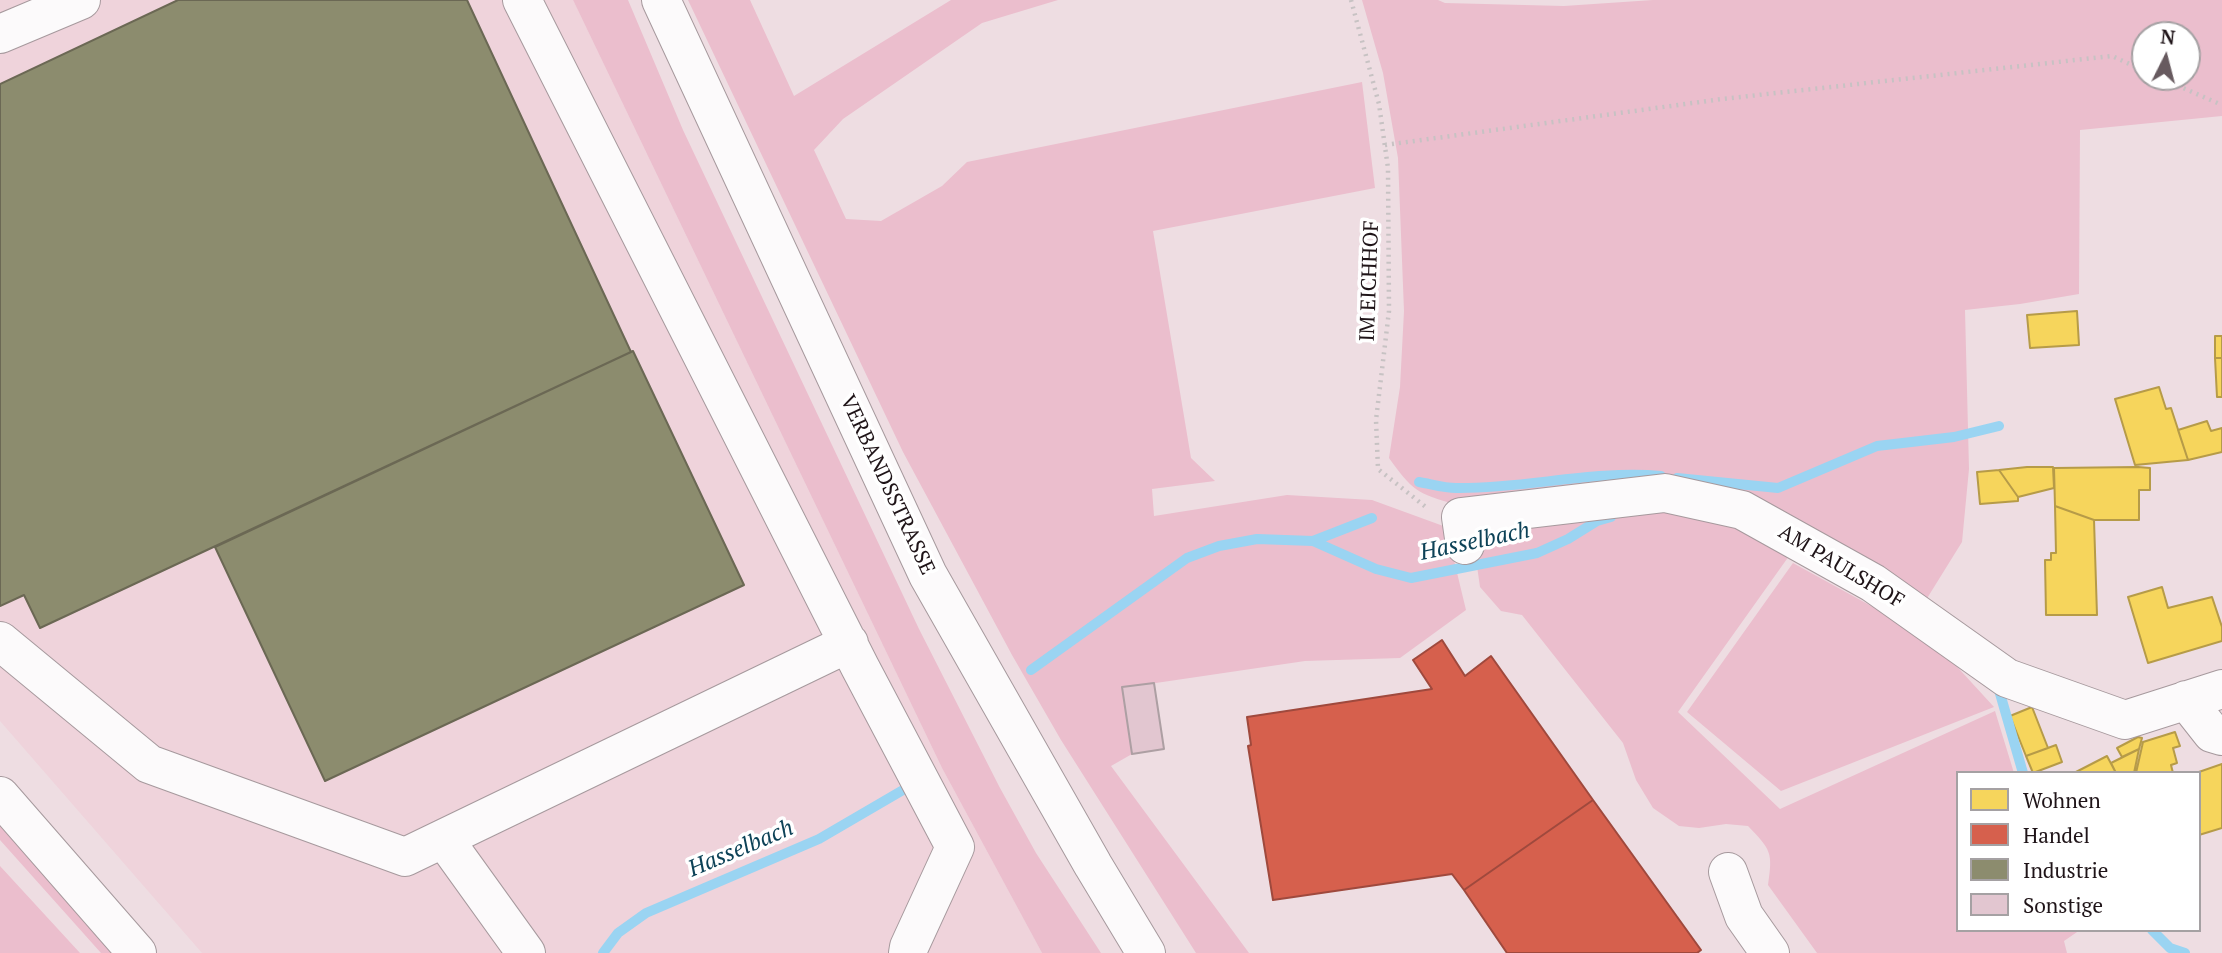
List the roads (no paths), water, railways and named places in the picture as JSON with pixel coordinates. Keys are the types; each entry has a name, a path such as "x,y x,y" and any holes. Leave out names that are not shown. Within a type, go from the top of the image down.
{"main road":[{"path":"0,34 80,0"},
{"path":"522,0 849,643 956,847 908,953"},
{"name":"VERBANDSSTRASSE","path":"661,0 928,575 1146,953"},
{"name":"AM PAULSHOF","path":"1463,531 1665,493 1742,510 1873,583 2007,678 2126,719 2222,689"},
{"path":"0,640 149,764 405,858 849,643"},
{"path":"2186,700 2212,733 2222,736"},
{"path":"0,796 137,953"},
{"path":"444,839 526,953"},
{"path":"1728,872 1744,916 1770,953"}],"waterway":[{"path":"1677,478 1778,488 1877,446 1954,437 1999,426"},
{"path":"1419,482 1451,488 1482,488 1610,475 1661,476"},
{"name":"Hasselbach","path":"1031,670 1187,558 1219,546 1257,539 1313,541 1376,569 1411,578 1537,553 1568,539 1597,521 1611,517"},
{"path":"1313,541 1372,518"},
{"name":"Hasselbach","path":"1994,687 1999,690 2022,771"},
{"name":"Hasselbach","path":"603,953 618,933 646,913 819,839 903,790"},
{"name":"Hasselbach","path":"2154,932 2170,948 2185,953"}]}
